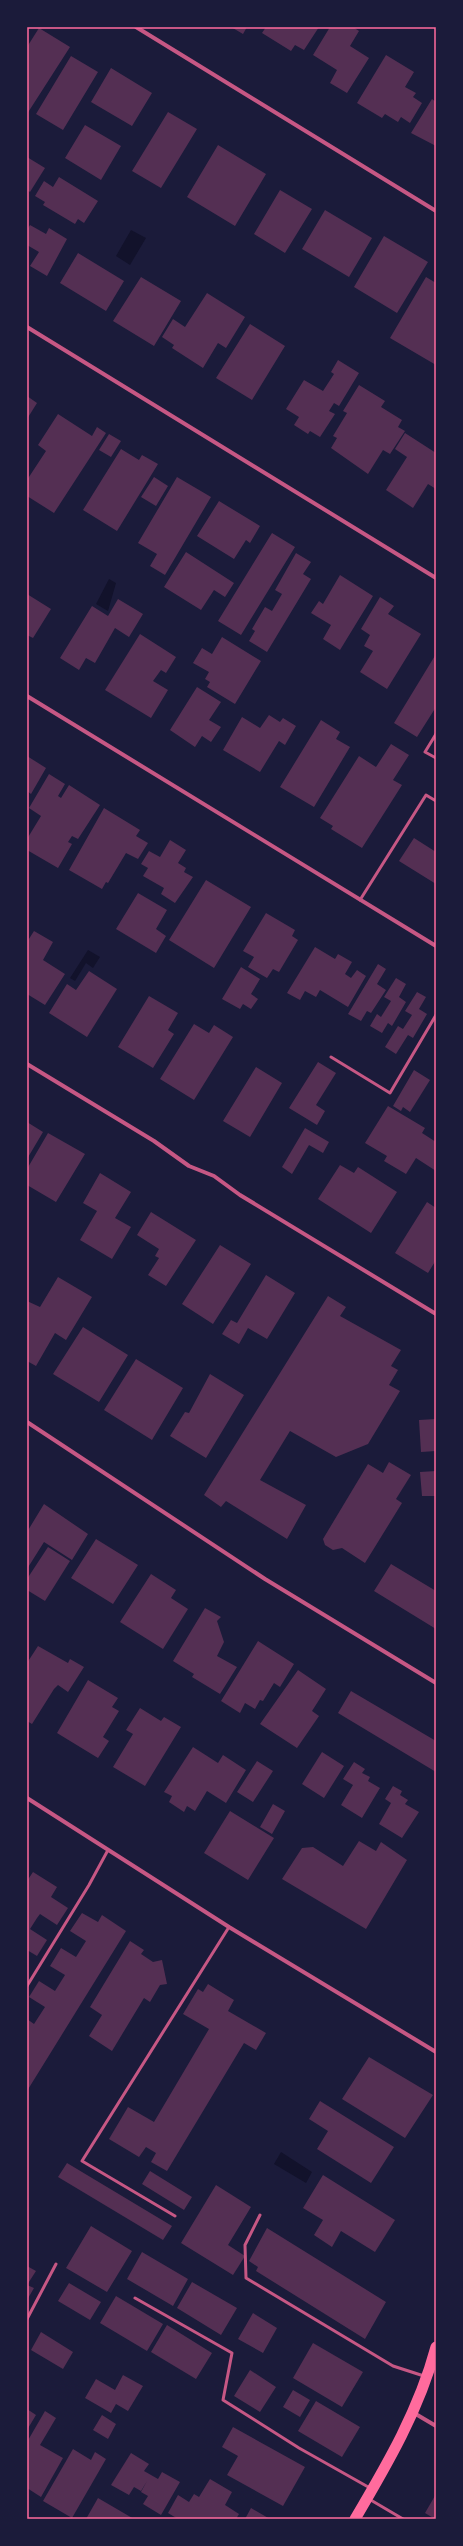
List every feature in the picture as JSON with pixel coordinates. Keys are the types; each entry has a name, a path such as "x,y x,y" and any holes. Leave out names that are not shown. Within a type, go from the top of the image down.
{"highway":[{"path":"355,2519 413,2413 428,2378 436,2347"}],"street":[{"path":"136,27 436,211"},
{"path":"27,327 436,578"},
{"path":"27,696 436,946"},
{"path":"27,1064 148,1136 190,1166 214,1176 240,1195 436,1314"},
{"path":"27,1422 265,1579 436,1683"},
{"path":"27,1798 229,1927 436,2052"},
{"path":"413,2413 436,2426"}],"lane":[{"path":"436,734 425,752 436,758"},
{"path":"360,900 426,795 436,801"},
{"path":"331,1057 390,1093 436,1015"},
{"path":"27,1986 89,1885 108,1850"},
{"path":"176,2216 82,2161 229,1927"},
{"path":"260,2215 245,2245 246,2278 394,2366 428,2378"},
{"path":"27,2319 56,2264"},
{"path":"135,2298 232,2353 223,2400 370,2494 403,2519"}],"shaded area":[{"path":"131,230 146,238 130,265 116,256"},
{"path":"109,579 116,583 108,611 96,604"},
{"path":"88,950 100,957 93,968 86,963 75,981 70,978"},
{"path":"281,2152 312,2172 306,2183 274,2164"}],"building":[{"path":"231,27 247,27 243,34"},
{"path":"266,27 319,27 304,50 295,45 291,51 262,33"},
{"path":"330,27 353,27 359,31 350,46 369,58 347,93 330,83 337,70 313,55"},
{"path":"39,28 70,47 27,114 27,47"},
{"path":"386,55 414,72 405,87 416,93 413,97 422,103 410,123 401,117 398,122 385,114 382,118 357,103"},
{"path":"71,56 98,72 63,130 36,114"},
{"path":"111,68 152,93 132,126 91,102"},
{"path":"432,99 436,102 436,146 411,133"},
{"path":"168,112 197,129 161,188 132,171"},
{"path":"85,125 121,146 101,180 65,158"},
{"path":"218,145 266,174 235,226 187,197"},
{"path":"27,157 45,168 30,192 27,190"},
{"path":"59,177 98,201 84,223 78,219 75,224 43,205 45,202 35,196 44,181 53,187"},
{"path":"280,190 312,209 285,253 254,234"},
{"path":"325,210 372,238 349,277 302,249"},
{"path":"30,225 46,234 49,228 67,239 47,276 30,266 39,252 27,245 27,230"},
{"path":"384,236 428,262 397,313 354,287"},
{"path":"78,253 124,281 106,311 60,283"},
{"path":"141,277 181,301 154,346 113,321"},
{"path":"426,277 436,283 436,365 390,338"},
{"path":"207,293 245,317 226,348 218,343 203,368 172,348 174,345 162,337 173,319 185,327"},
{"path":"250,324 285,346 252,400 216,378"},
{"path":"338,360 359,373 339,406 334,403 329,411 335,414 320,437 310,431 308,434 294,425 299,417 286,409 304,380 323,391 334,374 331,372"},
{"path":"359,385 385,401 381,407 402,420 398,427 405,431 390,454 383,450 368,474 331,448 337,438 333,436 347,413 343,411"},
{"path":"27,396 37,403 27,419"},
{"path":"58,414 92,436 97,427 106,433 54,513 27,496 27,480 46,451 38,445"},
{"path":"405,433 436,453 436,489 428,484 413,508 386,490 407,457 395,449"},
{"path":"109,434 121,441 111,457 99,450"},
{"path":"121,449 139,460 142,455 158,464 117,531 83,510"},
{"path":"154,477 168,486 156,506 141,497"},
{"path":"177,477 211,497 165,575 150,566 157,554 138,543"},
{"path":"219,501 260,526 250,543 246,540 234,559 197,536"},
{"path":"272,533 295,547 241,635 218,621"},
{"path":"186,552 234,583 225,597 214,590 201,610 164,587"},
{"path":"296,553 311,562 303,574 311,579 267,652 249,641 255,631 252,629 265,607 272,611 282,594 275,590"},
{"path":"340,575 373,596 340,650 323,639 331,625 311,613 319,601 323,604"},
{"path":"27,594 51,609 33,638 27,635"},
{"path":"380,597 394,606 388,614 421,634 387,689 360,672 373,651 364,646 370,635 361,629"},
{"path":"118,599 143,614 129,637 115,628 95,663 86,658 79,670 60,658 92,606 108,616"},
{"path":"140,634 176,657 166,673 161,670 153,681 168,690 151,718 105,690"},
{"path":"222,637 261,661 235,704 207,687 210,682 205,679 209,672 193,663 202,648 212,654"},
{"path":"436,654 436,707 417,737 394,723"},
{"path":"197,687 221,702 209,720 221,727 211,742 202,736 195,747 170,730"},
{"path":"269,715 280,722 283,718 296,726 285,745 279,741 260,772 223,750 242,717 260,728"},
{"path":"321,720 340,732 336,739 350,747 314,807 280,787"},
{"path":"391,744 409,755 393,780 402,785 362,848 331,829 333,826 320,818 359,756 376,767"},
{"path":"27,756 46,768 31,794 27,791"},
{"path":"49,774 65,784 58,796 61,798 69,785 100,805 78,839 72,836 68,842 72,844 58,868 27,850 27,839 41,816 29,808"},
{"path":"104,808 140,830 136,836 148,843 138,859 126,853 108,883 106,882 102,889 69,870"},
{"path":"414,838 436,852 436,884 399,861"},
{"path":"170,840 186,850 178,863 186,868 184,872 193,877 175,903 161,894 164,888 143,876 148,868 141,864 149,851 160,857"},
{"path":"206,880 251,907 214,968 169,940"},
{"path":"138,893 167,910 156,929 166,936 156,953 116,929"},
{"path":"266,913 295,930 292,936 298,940 279,972 273,969 267,978 248,967 254,957 243,951"},
{"path":"34,931 53,942 43,960 65,974 45,1005 27,994 27,942"},
{"path":"315,947 335,959 338,954 352,962 345,974 351,978 357,970 366,976 348,1007 320,990 316,997 305,991 300,1000 287,993"},
{"path":"378,964 386,969 377,984 386,990 371,1013 367,1011 361,1021 348,1014"},
{"path":"241,967 260,979 251,994 258,999 251,1009 243,1004 240,1009 222,999"},
{"path":"89,971 117,989 87,1037 49,1013 67,984 76,990"},
{"path":"396,978 406,984 399,997 406,1002 392,1026 388,1023 382,1033 370,1026 377,1014 381,1017 391,1001 384,997"},
{"path":"417,992 426,997 419,1009 427,1014 413,1038 408,1035 396,1054 385,1047 398,1026 403,1029 412,1015 405,1011"},
{"path":"149,996 178,1013 168,1030 174,1034 153,1068 118,1047"},
{"path":"194,1024 209,1033 214,1025 233,1037 194,1100 160,1079"},
{"path":"318,1062 336,1073 316,1105 325,1111 317,1125 289,1108"},
{"path":"256,1067 282,1083 250,1137 223,1121"},
{"path":"414,1070 430,1080 410,1112 403,1107 401,1111 393,1106"},
{"path":"388,1106 425,1128 422,1133 436,1142 436,1171 416,1158 406,1174 384,1161 387,1156 365,1143"},
{"path":"27,1122 43,1132 27,1159"},
{"path":"305,1128 329,1142 323,1153 309,1145 292,1174 282,1167"},
{"path":"48,1133 85,1154 56,1202 27,1185 27,1169"},
{"path":"340,1165 354,1173 358,1167 397,1192 371,1233 318,1199"},
{"path":"100,1173 131,1192 115,1218 131,1227 112,1259 80,1240 97,1211 83,1203"},
{"path":"427,1202 436,1208 436,1260 428,1273 395,1253"},
{"path":"151,1212 196,1240 166,1286 148,1275 159,1258 155,1256 159,1249 137,1235"},
{"path":"220,1245 251,1264 213,1324 182,1304"},
{"path":"266,1275 295,1293 267,1339 248,1328 239,1344 222,1334 231,1320 237,1323"},
{"path":"58,1277 92,1297 66,1340 55,1333 36,1366 27,1361 27,1301 40,1307"},
{"path":"328,1296 346,1307 340,1316 401,1350 391,1366 398,1370 389,1385 400,1391 368,1444 336,1457 290,1431 260,1480 306,1505 287,1539 226,1501 221,1507 204,1495"},
{"path":"83,1327 128,1355 99,1402 53,1374"},
{"path":"136,1359 183,1388 152,1440 104,1410"},
{"path":"210,1374 244,1395 206,1458 170,1436 185,1412 189,1413"},
{"path":"436,1419 436,1451 421,1452 419,1420"},
{"path":"389,1462 411,1475 396,1499 402,1503 365,1563 342,1548 333,1550 325,1545 323,1539 368,1464 383,1473"},
{"path":"436,1471 436,1496 422,1496 420,1472"},
{"path":"44,1504 88,1534 72,1560 44,1542 27,1569 27,1532"},
{"path":"96,1539 138,1565 113,1604 71,1578"},
{"path":"48,1547 70,1561 45,1601 27,1590 27,1579"},
{"path":"391,1564 436,1591 436,1629 374,1591"},
{"path":"151,1574 176,1590 171,1598 188,1609 163,1649 120,1622"},
{"path":"205,1608 221,1617 217,1621 224,1642 217,1656 237,1667 220,1694 192,1677 194,1674 173,1661"},
{"path":"258,1641 294,1664 280,1687 274,1683 263,1701 260,1700 255,1709 245,1703 240,1713 221,1701"},
{"path":"38,1646 68,1663 70,1659 84,1667 68,1692 58,1685 54,1689 32,1724 27,1721 27,1663"},
{"path":"298,1670 326,1689 312,1711 319,1716 297,1748 260,1724"},
{"path":"88,1680 118,1698 112,1707 119,1711 103,1737 109,1741 98,1758 57,1733"},
{"path":"351,1691 436,1741 436,1772 338,1713"},
{"path":"140,1708 161,1721 164,1717 181,1727 145,1786 113,1767 133,1734 126,1730"},
{"path":"193,1747 218,1763 223,1755 246,1770 226,1803 207,1791 195,1811 187,1806 184,1812 169,1802 172,1796 164,1792"},
{"path":"322,1752 344,1766 324,1798 302,1784"},
{"path":"257,1761 273,1771 253,1802 237,1792"},
{"path":"354,1762 365,1769 362,1773 370,1777 368,1781 380,1788 362,1818 341,1805 353,1785 343,1779"},
{"path":"393,1786 402,1791 400,1795 408,1800 405,1804 419,1812 402,1838 379,1824 391,1803 385,1799"},
{"path":"273,1804 285,1811 272,1834 260,1827"},
{"path":"230,1811 274,1838 248,1880 204,1853"},
{"path":"359,1841 376,1851 381,1842 407,1860 366,1929 282,1879 302,1848 313,1847 343,1866"},
{"path":"33,1872 57,1887 51,1897 68,1908 57,1925 40,1914 37,1918 30,1929 47,1940 37,1956 27,1950 27,1881"},
{"path":"82,1913 98,1922 102,1915 126,1931 27,2091 27,2019 34,2024 45,2007 29,1997 39,1981 55,1991 65,1975 50,1966 61,1948 76,1957 86,1941 70,1931"},
{"path":"130,1941 144,1950 141,1954 153,1962 162,1960 167,1984 160,1985 150,2002 144,1998 112,2051 89,2036 102,2015 90,2007"},
{"path":"208,1984 234,2000 228,2011 266,2033 256,2050 244,2043 167,2171 151,2162 156,2153 146,2147 139,2157 109,2139 128,2107 154,2122 209,2029 183,2014 198,1989 203,1992"},
{"path":"369,2057 433,2095 405,2138 342,2099"},
{"path":"320,2101 394,2147 371,2183 317,2149 328,2131 309,2119"},
{"path":"67,2163 172,2226 163,2240 58,2177"},
{"path":"150,2171 192,2197 184,2210 142,2184"},
{"path":"323,2175 395,2220 375,2252 341,2231 332,2247 314,2235 323,2220 303,2208"},
{"path":"216,2185 251,2207 228,2245 245,2256 233,2275 181,2243"},
{"path":"91,2226 132,2251 107,2292 66,2268"},
{"path":"267,2228 386,2302 365,2339 256,2271 258,2267 249,2261"},
{"path":"142,2252 188,2279 173,2306 127,2279"},
{"path":"27,2266 36,2271 27,2285"},
{"path":"192,2282 237,2308 221,2335 177,2308"},
{"path":"69,2283 101,2302 90,2320 58,2301"},
{"path":"27,2285 34,2288 27,2300"},
{"path":"116,2296 163,2324 147,2351 100,2323"},
{"path":"253,2313 277,2328 263,2353 238,2339"},
{"path":"167,2325 212,2353 196,2379 151,2352"},
{"path":"41,2332 73,2352 63,2369 31,2350"},
{"path":"313,2343 363,2372 342,2407 293,2378"},
{"path":"250,2370 276,2387 260,2412 234,2396"},
{"path":"123,2375 143,2386 128,2411 116,2404 111,2413 85,2398 96,2379 115,2390"},
{"path":"293,2390 310,2400 300,2417 283,2407"},
{"path":"316,2401 360,2427 342,2457 298,2431"},
{"path":"27,2409 36,2415 27,2430"},
{"path":"45,2411 56,2418 40,2445 63,2458 41,2497 27,2488 27,2442"},
{"path":"102,2415 116,2424 108,2439 93,2430"},
{"path":"233,2427 305,2467 283,2506 227,2475 238,2456 222,2447"},
{"path":"73,2449 91,2460 95,2452 106,2459 72,2518 43,2501"},
{"path":"131,2453 149,2464 144,2471 158,2479 162,2472 180,2482 161,2515 143,2504 148,2496 141,2492 147,2481 141,2491 134,2487 129,2495 111,2485"},
{"path":"210,2479 232,2492 225,2505 239,2514 236,2519 178,2519 168,2513 178,2495 189,2502 194,2494 199,2497"},
{"path":"436,2494 436,2519 435,2519 425,2513"},
{"path":"98,2498 134,2519 86,2519"},
{"path":"251,2508 270,2519 245,2519"}]}
